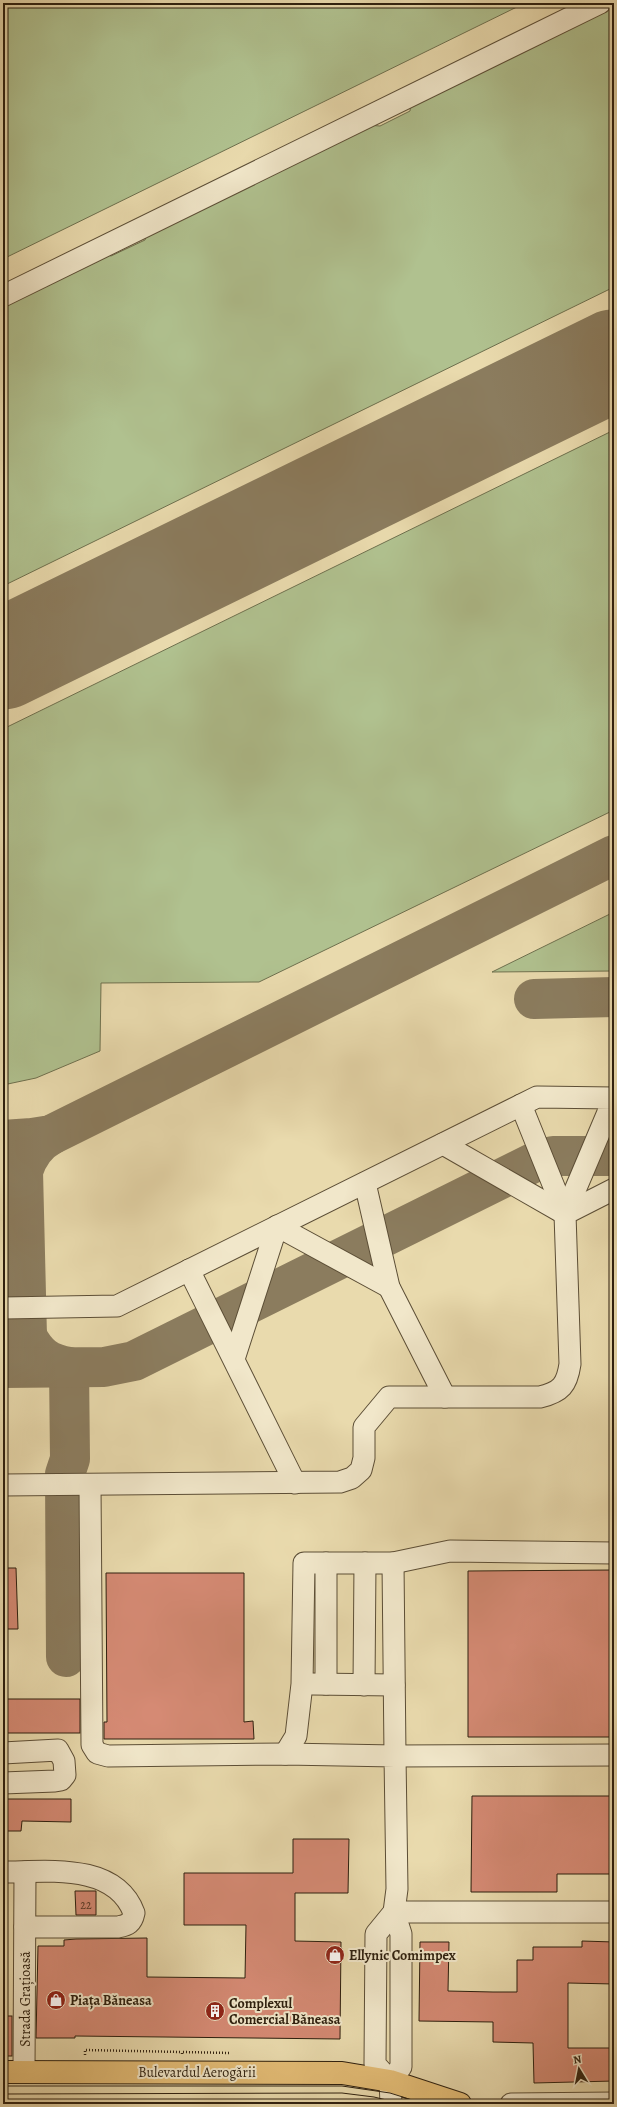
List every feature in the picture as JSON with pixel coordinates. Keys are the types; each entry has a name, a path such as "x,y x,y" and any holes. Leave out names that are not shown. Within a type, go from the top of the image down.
{"main road":[{"name":"Bulevardul Aerogării","path":"14,2072 342,2073 390,2081 460,2104"}],"street":[{"path":"3,296 600,3"},
{"path":"3,1308 117,1306 537,1097 614,1098 565,1214"},
{"path":"3,1485 340,1482 352,1478 362,1470 364,1458 364,1427 389,1397 540,1397 552,1394 563,1387 568,1377 570,1364 565,1214 521,1105"},
{"path":"443,1144 565,1214"},
{"path":"365,1182 389,1287 445,1397"},
{"path":"565,1214 614,1189"},
{"path":"277,1226 389,1287"},
{"path":"234,1359 277,1226"},
{"path":"189,1270 296,1483"},
{"path":"90,1485 92,1745 96,1753 108,1756 285,1754 395,1756 614,1755"},
{"path":"285,1754 296,1736 302,1684 304,1563 393,1563 450,1551 614,1553"},
{"path":"326,1563 326,1684"},
{"path":"364,1684 365,1563"},
{"path":"390,2104 390,2081 400,2067 401,1934 394,1912 397,1889 393,1563"},
{"path":"302,1684 394,1685"},
{"path":"3,1753 58,1750 64,1761 65,1775 61,1780 55,1781 3,1783"},
{"path":"3,1872 77,1872 94,1877 123,1895 134,1913 132,1920 127,1925 118,1927 25,1927"},
{"name":"Strada Grațioasă","path":"14,2072 25,1927 25,1872"},
{"path":"394,1912 614,1912"},
{"path":"511,2104 614,2103"}],"path":[{"path":"84,2061 85,2050 182,2052"}],"green space":[{"path":"3,3 525,3 3,259"},
{"path":"614,4 614,287 3,586 3,305 104,253 111,256 145,240 147,233 367,125 380,126 410,111 411,103"},
{"path":"614,430 614,810 259,982 101,983 100,1051 36,1078 3,1085 3,729"},
{"path":"614,912 614,971 492,972"}],"building":[{"path":"3,1568 16,1568 18,1629 3,1629"},
{"path":"614,1570 614,1737 468,1737 468,1571"},
{"path":"106,1573 244,1573 244,1722 253,1721 254,1739 104,1739 104,1722 107,1722"},
{"path":"3,1699 80,1699 80,1733 3,1733"},
{"path":"472,1796 614,1796 614,1874 557,1874 557,1892 471,1892"},
{"path":"6,1799 71,1799 71,1822 22,1821 21,1831 6,1831"},
{"path":"293,1839 349,1839 348,1893 295,1893 295,1941 341,1942 340,2039 75,2036 75,2038 36,2038 38,1946 64,1946 64,1940 76,1939 147,1938 147,1977 245,1978 246,1925 184,1925 184,1873 293,1873"},
{"path":"75,1891 96,1891 96,1915 76,1915"},
{"path":"582,1941 614,1942 614,1984 568,1983 568,2048 614,2048 614,2081 534,2083 533,2043 493,2042 493,2022 419,2021 420,1942 449,1942 448,1991 517,1992 517,1960 533,1960 533,1947 582,1947"},
{"path":"3,2016 12,2016 12,2056 3,2056"}],"taxiway":[{"path":"3,1140 51,1135 614,855"},
{"path":"534,999 614,997"},
{"path":"27,1336 23,1171 33,1150 51,1135"},
{"path":"3,1368 104,1367 134,1361 543,1158 553,1156 614,1156"},
{"path":"3,1363 12,1357 27,1336 39,1353 44,1357 55,1363 69,1367 70,1459 65,1474 66,1657"}],"runway":[{"path":"3,659 614,360"}],"tram line":[{"path":"3,2086 342,2086 390,2093 425,2104"},
{"path":"3,2094 342,2093 374,2097 403,2104"}],"place":[{"name":"Ellynic Comimpex","path":"335,1955"},
{"name":"Piața Băneasa","path":"56,2000"},
{"name":"Complexul Comercial Băneasa","path":"215,2011"}]}
